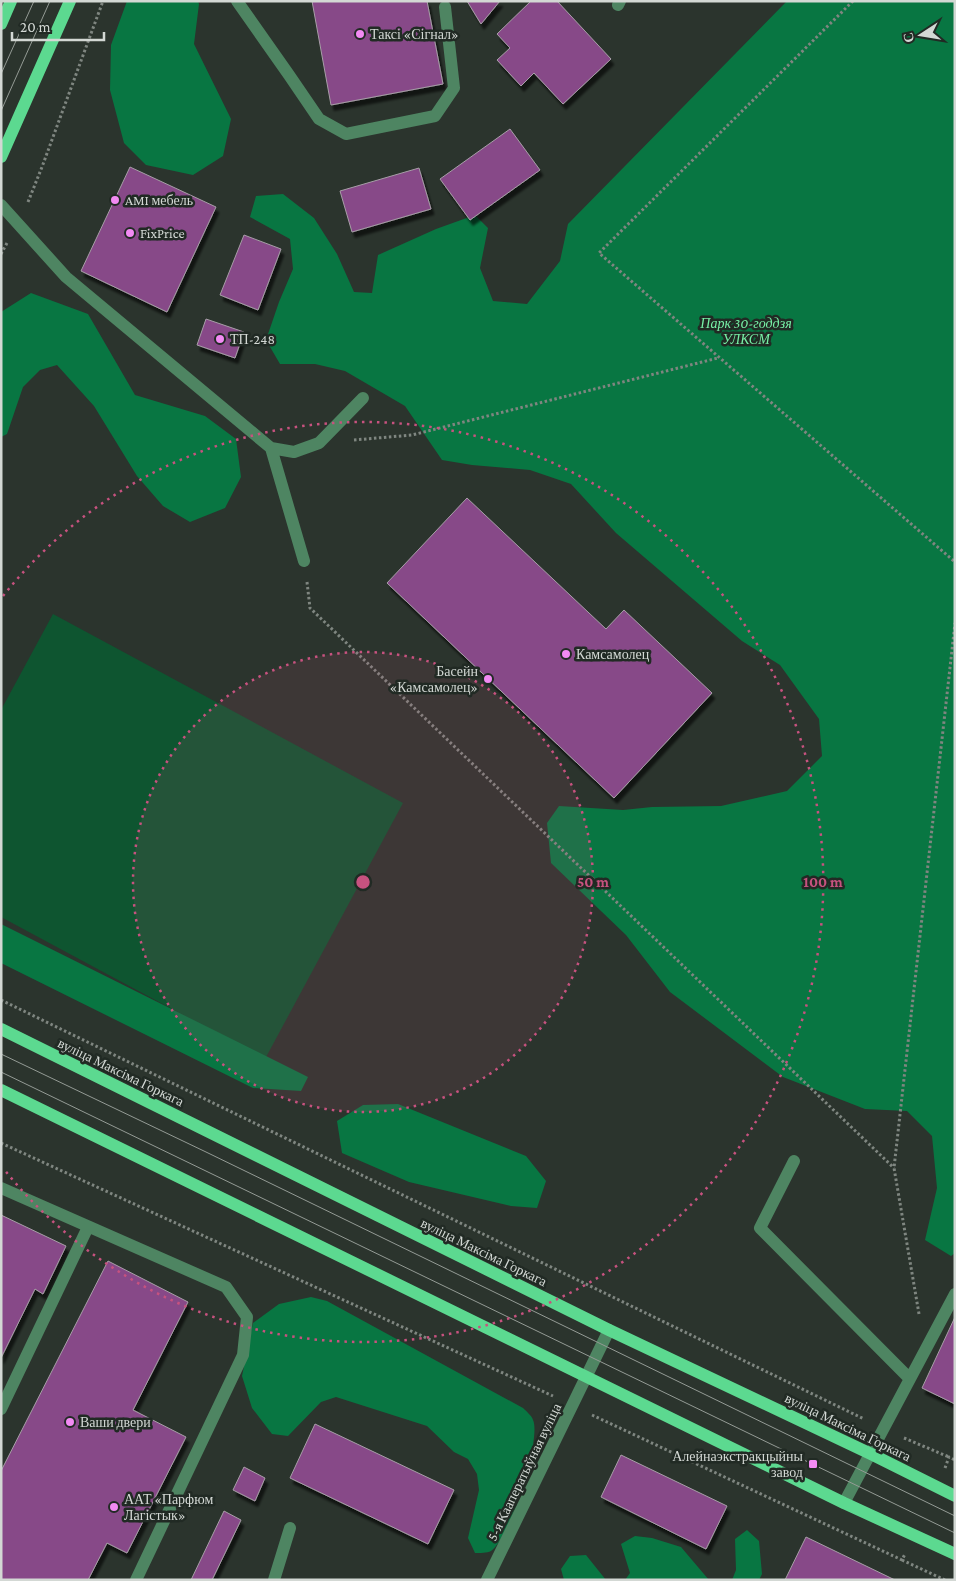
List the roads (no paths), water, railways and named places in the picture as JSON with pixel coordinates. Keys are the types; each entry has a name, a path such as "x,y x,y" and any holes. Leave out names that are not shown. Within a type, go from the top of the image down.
{"main road":[{"path":"1,24 11,1"},
{"path":"1,157 70,1"},
{"name":"вуліца Максіма Горкага","path":"1,1029 609,1330 871,1454 955,1496"},
{"path":"1,1090 844,1503 955,1554"}],"street":[{"path":"237,1 319,119 346,134 435,116 454,88 445,7"},
{"path":"1,206 66,277 271,448 294,452 320,443 363,398"},
{"path":"271,448 304,561"},
{"path":"794,1161 760,1228 910,1379"},
{"path":"1,1188 226,1287 247,1318 243,1355 136,1580"},
{"path":"1,1409 88,1227"},
{"path":"844,1503 955,1294"},
{"name":"5-я Кааператыўная вуліца","path":"487,1580 609,1330"},
{"path":"274,1580 290,1528"}],"tram line":[{"path":"1,74 34,1"},
{"path":"1,111 50,1"},
{"path":"1,1054 955,1516"},
{"path":"1,1072 955,1533"}],"place":[{"name":"Таксі «Сігнал»","path":"360,34"},
{"name":"AMI мебель","path":"115,200"},
{"name":"FixPrice","path":"130,233"},
{"name":"ТП-248","path":"220,339"},
{"name":"Камсамолец","path":"566,654"},
{"name":"Басейн «Камсамолец»","path":"488,679"},
{"name":"Ваши двери","path":"70,1422"},
{"name":"Алейнаэкстракцыйны завод","path":"813,1464"},
{"name":"ААТ «Парфюм Лагістык»","path":"114,1507"}],"park label":[{"name":"Парк 30-годдзя УЛКСМ","path":"746,332"}]}
